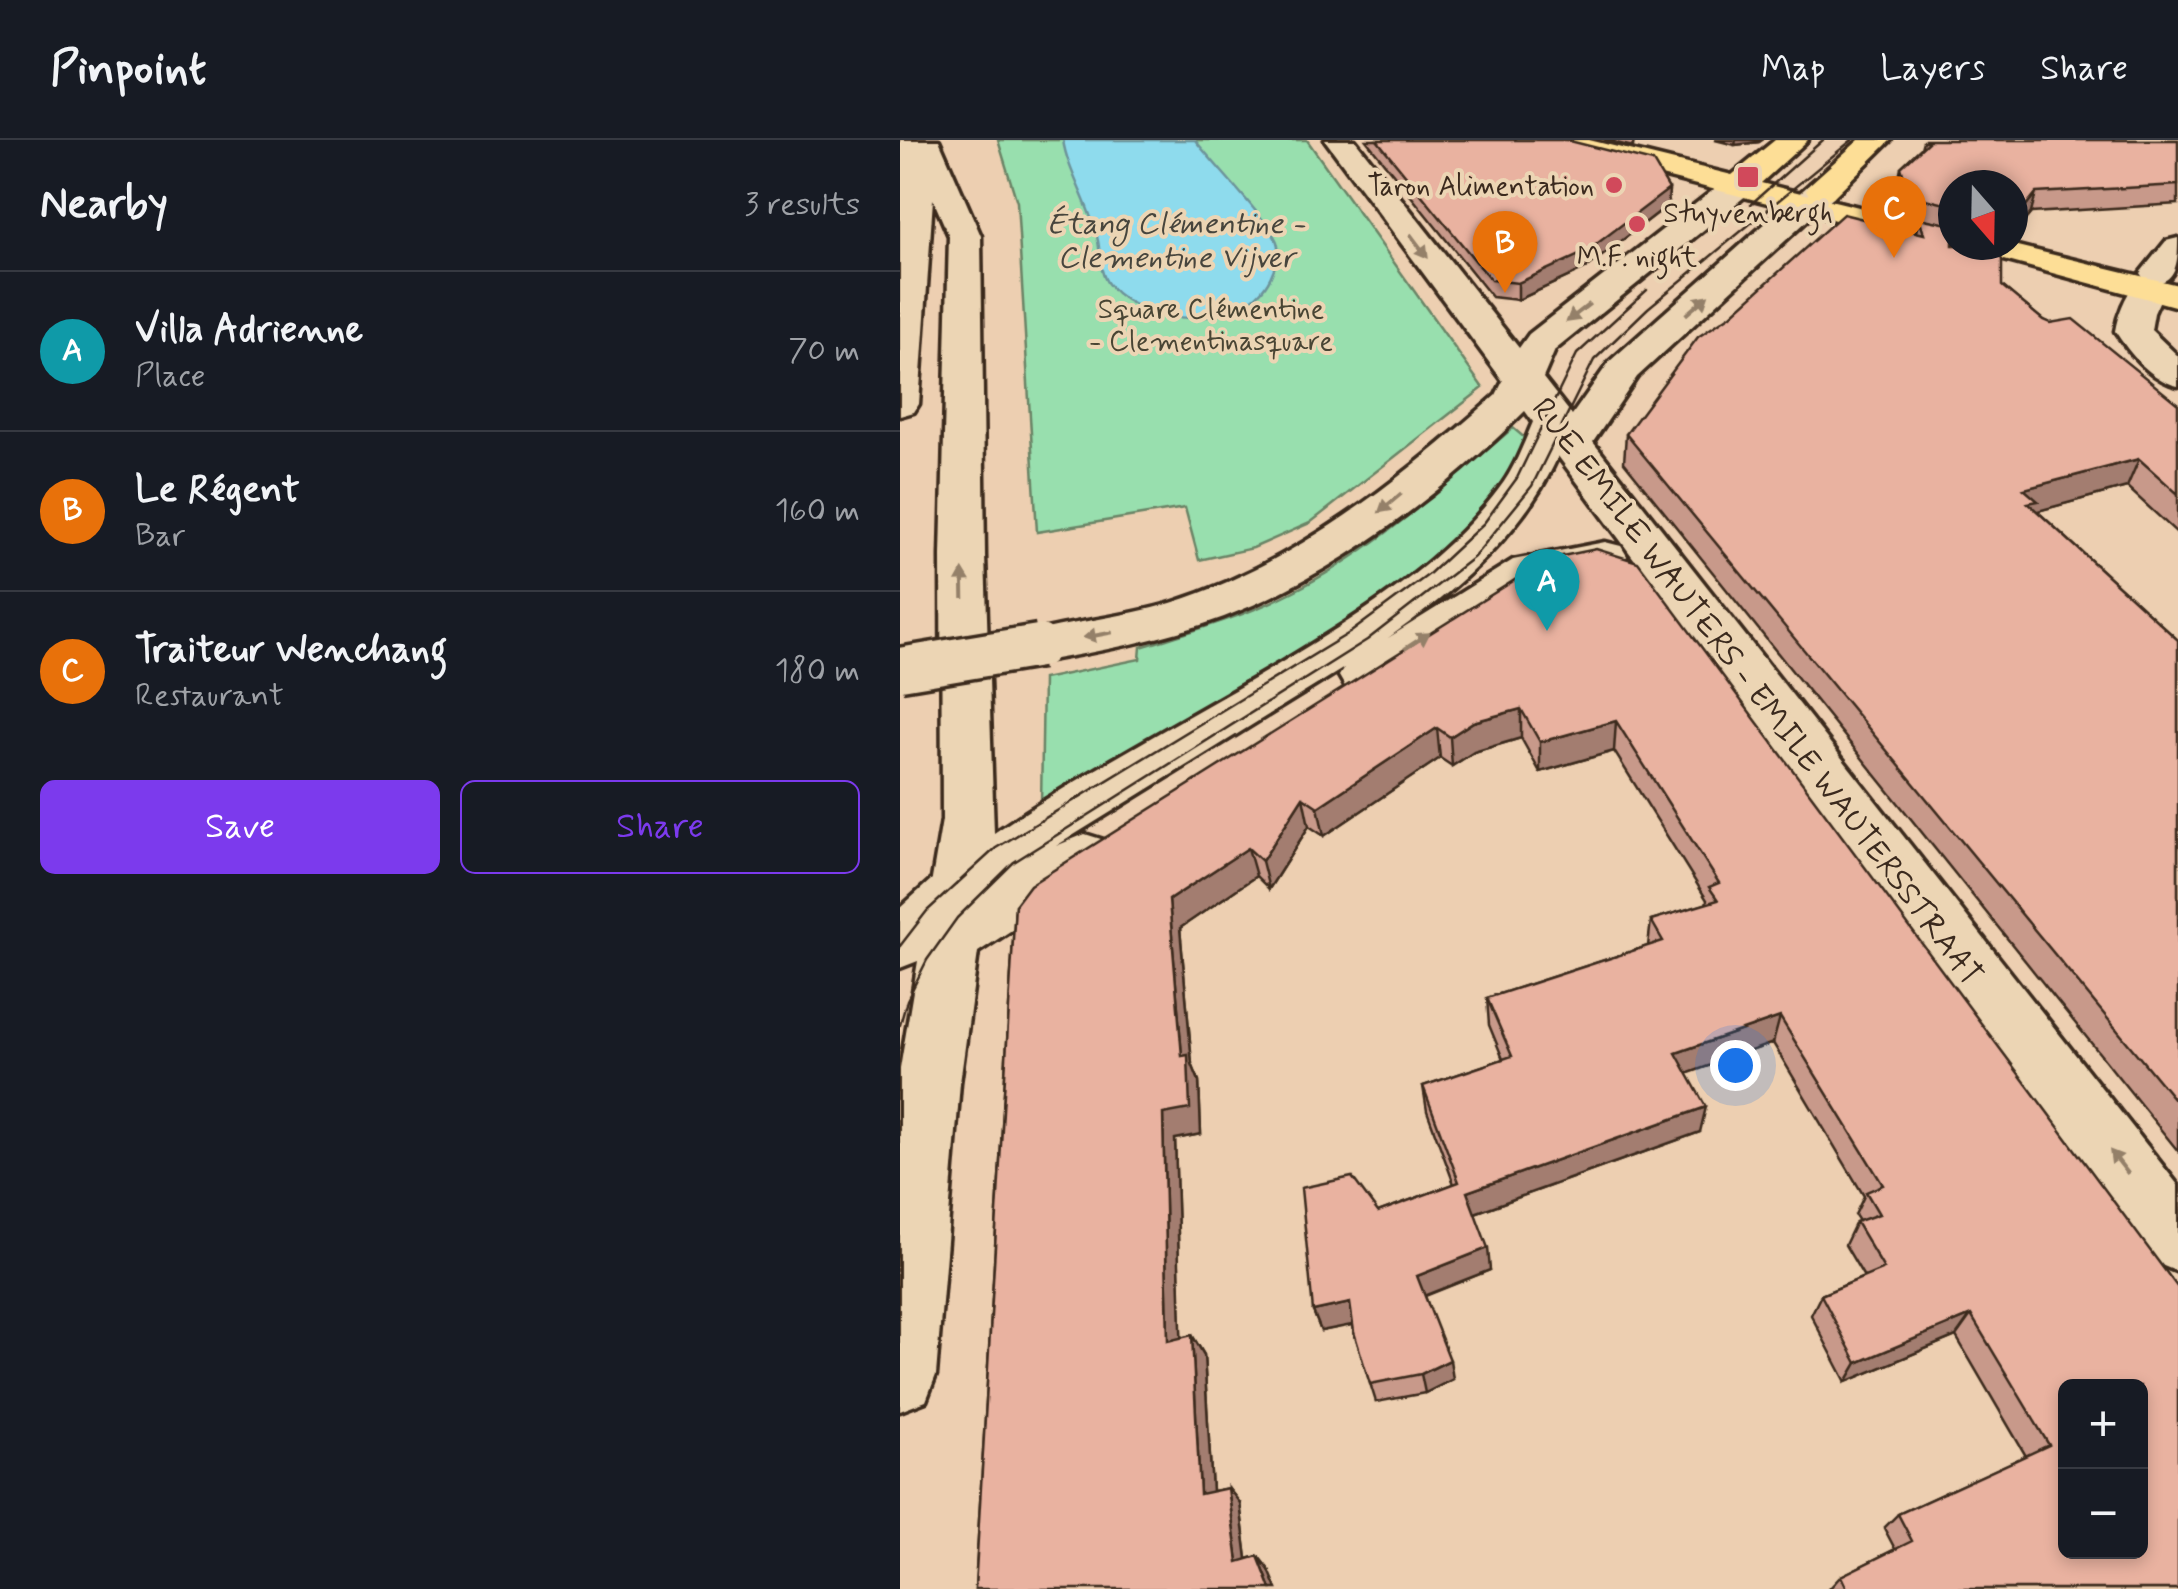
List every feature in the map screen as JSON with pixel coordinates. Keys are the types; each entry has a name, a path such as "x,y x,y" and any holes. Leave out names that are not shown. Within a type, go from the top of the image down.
{"main road":[{"path":"1552,140 1746,179 1938,235"},
{"path":"1631,140 1746,179"},
{"path":"1746,179 1793,140"},
{"path":"1816,197 1876,140"},
{"path":"1816,197 1938,220"},
{"path":"2028,242 2168,277"},
{"path":"2028,254 2168,277"}],"street":[{"path":"900,404 918,192 917,171 904,140"},
{"path":"900,1375 930,1083 938,924 969,820 963,567 965,236 924,140"},
{"path":"945,140 964,197 960,225"},
{"name":"RUE EMILE WAUTERS - EMILE WAUTERSSTRAAT","path":"1340,140 2178,1240"},
{"path":"938,924 1028,839 1311,667 1434,581 1466,553 1513,500 1534,465 1549,417 1529,360 1542,342 1746,179"},
{"path":"900,669 1168,619 1244,592 1288,571 1372,519 1499,414 1549,417 1623,369 1816,197"},
{"path":"2168,277 2136,313 2133,331 2147,350 2178,374"},
{"path":"938,924 1529,570 1650,548"}],"green space":[{"name":"Square Clémentine - Clementinasquare","path":"998,140 1307,140 1483,388 1310,523 1253,548 1199,560 1185,508 1037,532 1017,202"},
{"path":"1513,428 1526,439 1506,478 1427,571 1359,619 1041,806 1043,679 1140,659 1141,647 1237,616 1322,576 1380,537"}],"water":[{"name":"Étang Clémentine - Clementine Vijver","path":"1063,140 1195,140 1253,207 1277,242 1276,264 1261,291 1243,305 1197,318 1148,310 1126,300 1103,275 1095,228"}],"building":[{"path":"1377,140 1566,140 1653,162 1669,189 1586,252 1518,283 1491,280"},
{"path":"1924,140 2178,140 2178,185 2036,193 2028,203 2028,170 1938,170 1938,202 1909,195 1901,167 1928,142"},
{"path":"1843,214 1924,234 1919,218 1938,222 1938,260 2002,260 2002,286 2043,320 2050,323 2073,319 2178,404 2178,494 2139,459 2024,489 2038,501 2028,503 2178,640 2178,1104 1626,434 1698,337 1731,315"},
{"path":"1596,549 1638,562 2178,1288 2178,1589 1847,1589 1841,1576 1912,1541 1898,1514 2049,1445 1971,1315 1857,1363 1821,1295 1884,1269 1856,1222 1879,1214 1866,1192 1883,1185 1780,1017 1676,1053 1706,1107 1467,1192 1488,1248 1417,1276 1450,1360 1421,1374 1370,1384 1354,1332 1350,1303 1313,1311 1301,1188 1352,1177 1378,1212 1459,1182 1423,1086 1512,1056 1487,998 1663,941 1651,920 1718,900 1709,887 1719,883 1616,721 1540,742 1521,709 1473,722 1450,737 1437,728 1318,807 1303,797 1262,861 1248,848 1169,900 1182,1056 1188,1055 1190,1109 1163,1114 1168,1341 1192,1335 1200,1494 1228,1488 1238,1562 1258,1556 1271,1589 975,1589 1015,905 1030,885 1548,559"}],"tram line":[{"path":"1751,204 1823,140"},
{"path":"900,1025 907,1000 927,960 957,918 1014,862 1367,640 1474,557 1532,486 1594,360 1648,308 1852,140"},
{"path":"900,946 927,911 996,848 1351,632 1428,575 1484,523 1517,478 1577,354 1647,290"}],"place":[{"name":"Stuyvenbergh","path":"1748,177"},
{"name":"Taron Alimentation","path":"1614,185"},
{"name":"M.F. night","path":"1637,224"},
{"name":"Traiteur Wenchang","path":"1894,258"},
{"name":"Le Régent","path":"1505,293"},
{"name":"Villa Adrienne","path":"1547,631"}]}
